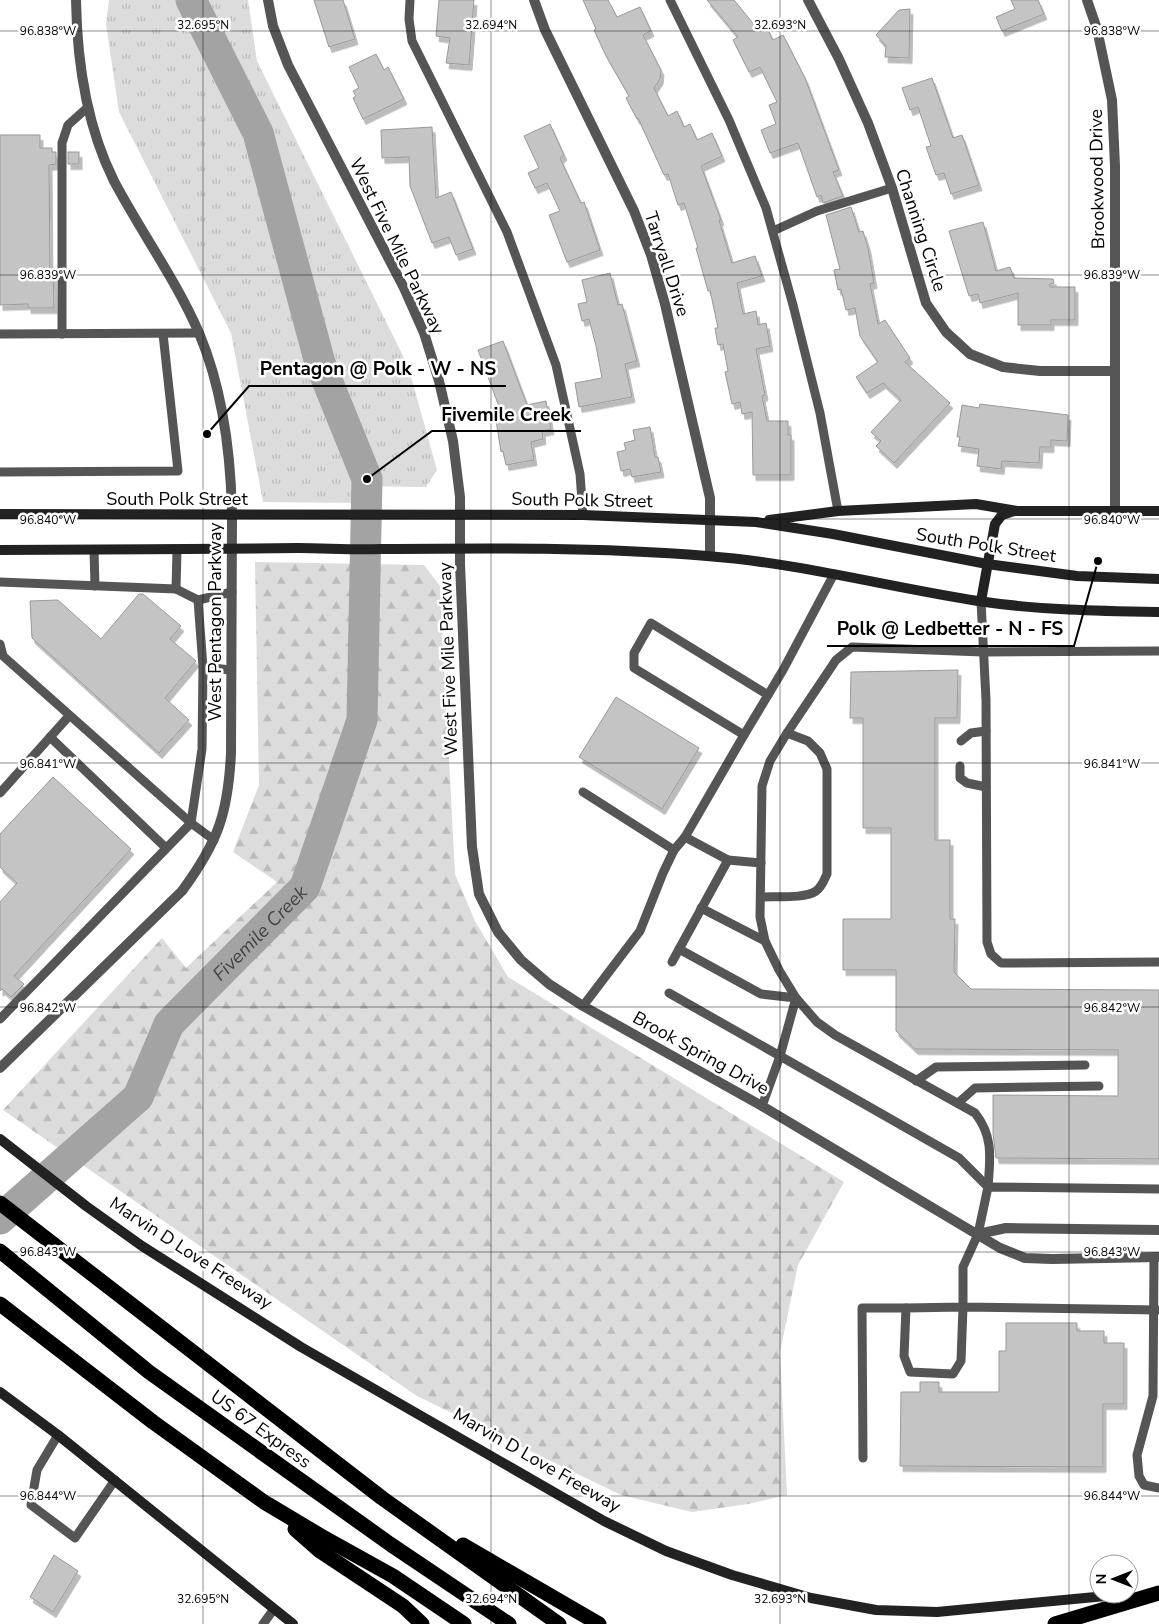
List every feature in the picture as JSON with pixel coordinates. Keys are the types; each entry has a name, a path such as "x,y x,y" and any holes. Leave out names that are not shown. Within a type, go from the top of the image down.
{"highway":[{"path":"0,1203 382,1498 559,1624"},
{"name":"US 67 Express","path":"0,1251 149,1372 390,1544 509,1624"},
{"path":"3,1307 153,1422 264,1502 392,1576 464,1624"},
{"path":"382,1498 599,1624"},
{"path":"264,1502 320,1551 403,1606 422,1624"},
{"path":"1055,1624 1159,1592"}],"main road":[{"path":"756,522 838,511 976,504 1017,511 1159,511"},
{"path":"981,602 994,524 1002,514 1017,511"},
{"name":"South Polk Street","path":"0,514 232,516 583,515 711,519 756,522 833,534 987,564 1077,576 1159,579"},
{"path":"0,550 460,548 617,551 710,556 834,574 981,602 1060,610 1159,612"},
{"name":"Marvin D Love Freeway","path":"0,1139 86,1206 142,1246 301,1347 604,1522 666,1551 732,1575 812,1598 876,1610 937,1612 1089,1598"},
{"path":"0,1392 58,1434 293,1624"},
{"name":"Marvin D Love Freeway","path":"1139,1593 1159,1592"}],"street":[{"name":"West Pentagon Parkway","path":"0,1068 182,891 200,866 214,840 224,815 229,784 231,753 232,516 231,486 224,425 211,365 199,333 174,284 114,180 100,147 88,107 80,68 76,0"},
{"name":"West Five Mile Parkway","path":"268,0 273,26 288,65 404,288 424,333 439,381 453,441 460,497 460,548 472,847"},
{"name":"Tarryall Drive","path":"534,0 545,30 634,211 651,255 665,304 710,498 710,556"},
{"name":"Channing Circle","path":"808,0 839,59 868,123 892,188 926,303 946,332 970,354 1003,367 1040,371 1114,371"},
{"name":"Brookwood Drive","path":"1087,0 1097,29 1112,100 1115,166 1115,511"},
{"name":"Brook Spring Drive","path":"472,847 480,894 498,932 521,960 549,984 582,1006 762,1106 1000,1248 1025,1258 1156,1257"},
{"path":"978,1234 1006,1228 1159,1230"}],"lane":[{"path":"410,0 409,19 412,41 507,232 556,365 580,474 583,515"},
{"path":"670,0 730,120 766,208 820,413 838,511"},
{"path":"62,334 62,143 68,125 88,107"},
{"path":"773,231 817,211 892,188"},
{"path":"0,334 199,333"},
{"path":"0,472 178,471 163,334"},
{"path":"94,550 95,586"},
{"path":"176,589 177,550"},
{"path":"582,1006 640,931 662,873 674,850 685,837 768,696 834,574"},
{"path":"0,582 176,589 198,600 232,592"},
{"path":"0,1019 191,823 202,749 203,667 198,600"},
{"path":"981,602 986,731 987,942 991,954 1002,963 1159,962"},
{"path":"744,735 634,668 634,653 651,623 768,696"},
{"path":"0,644 1,657 191,823 214,840"},
{"path":"906,1308 904,1356 910,1372 953,1374 961,1361 963,1267 978,1234 988,1187 990,1154 988,1138 983,1124 975,1114 835,1035 817,1022 796,998 779,970 765,941 760,917 762,786 770,761 836,660 852,647 983,652 1159,651"},
{"path":"203,667 230,670"},
{"path":"0,793 69,716"},
{"path":"961,741 971,733 986,731"},
{"path":"761,897 802,896 815,892 821,886 827,874 827,770 820,753 808,741 787,733"},
{"path":"50,738 166,848"},
{"path":"960,766 960,778 967,783 986,787"},
{"path":"583,792 674,850"},
{"path":"685,837 728,860 761,863"},
{"path":"672,962 728,860"},
{"path":"701,908 765,941"},
{"path":"679,949 761,994 796,998"},
{"path":"669,993 959,1158 988,1187 1159,1189"},
{"path":"762,1106 780,1056 796,998"},
{"path":"916,1081 936,1067 1085,1065"},
{"path":"958,1103 976,1088 1099,1086"},
{"path":"1156,1257 1157,1310 1153,1396 1137,1455 1139,1476 1144,1485 1159,1488"},
{"path":"863,1458 862,1308 963,1307 1157,1310"},
{"path":"58,1434 37,1470 31,1505 75,1538 115,1480"},
{"path":"263,1624 274,1609"}],"green space":[{"path":"109,0 248,0 257,61 408,366 437,470 426,487 353,486 360,503 263,502 231,333 119,112 106,24"},
{"path":"255,562 424,565 440,586 455,874 475,921 508,977 844,1182 798,1265 780,1352 787,1495 748,1504 692,1512 621,1495 417,1396 3,1110 162,938 186,968 277,882 233,852 259,785"}],"building":[{"path":"314,0 343,0 355,39 329,47"},
{"path":"439,0 474,0 469,65 446,63 450,38 436,36"},
{"path":"583,0 608,0 617,17 640,7 651,31 643,35 661,70 660,79 654,88 668,116 677,111 684,127 690,124 697,140 712,133 722,156 701,166 721,220 719,220 732,263 755,256 762,276 737,283 743,314 756,311 758,325 766,323 770,346 756,349 765,395 762,396 767,421 788,421 788,435 791,435 791,475 753,475 752,412 742,414 740,402 732,404 725,372 728,371 723,344 718,345 715,328 718,328 710,290 708,291 696,248 698,248 684,203 678,205 668,174 664,175 638,118 626,98 629,96 606,56"},
{"path":"707,0 734,0 757,28 765,24 773,40 783,35 805,78 839,170 833,172 843,196 823,203 821,195 817,197 798,143 770,153 761,130 776,124 769,105 777,102 760,67 749,72 733,40 738,37"},
{"path":"1011,0 1038,0 1044,14 1002,31 996,17 1015,9"},
{"path":"910,9 909,58 885,57 886,46 876,35 899,10"},
{"path":"376,54 384,70 388,67 404,99 363,119 353,98 356,96 353,91 359,88 349,67"},
{"path":"932,78 953,138 962,135 979,185 951,194 944,173 936,175 926,147 931,146 918,107 910,110 902,88"},
{"path":"550,124 564,155 560,158 581,203 584,202 600,250 567,262 549,215 560,211 547,183 535,188 528,173 539,168 524,136"},
{"path":"432,127 436,198 451,192 473,249 456,255 449,237 432,243 410,186 409,157 382,158 381,130"},
{"path":"0,135 40,135 40,148 52,148 52,152 56,152 56,164 49,165 50,269 53,269 54,308 28,308 28,304 0,305"},
{"path":"68,152 79,152 79,164 68,164"},
{"path":"851,207 859,232 863,231 868,248 874,283 870,284 878,324 885,320 910,358 905,362 950,403 894,463 876,446 881,441 871,432 901,400 883,383 867,393 856,377 878,362 860,336 855,308 846,310 841,289 838,290 834,270 840,269 826,215"},
{"path":"983,222 996,271 1010,267 1014,278 1053,279 1054,283 1050,284 1050,287 1075,287 1075,320 1051,320 1051,325 1018,325 1018,293 980,303 978,294 969,296 949,231"},
{"path":"610,273 618,305 622,304 637,361 625,364 632,397 579,407 575,383 602,378 589,319 582,321 578,304 587,302 582,280"},
{"path":"503,341 527,405 546,401 551,429 542,431 543,439 531,442 534,460 506,465 503,451 501,452 495,414 501,412 478,350"},
{"path":"980,404 1068,415 1067,441 1051,440 1051,447 1040,447 1039,463 1002,461 1001,469 977,466 979,449 958,446 960,437 957,437 962,405 979,408"},
{"path":"650,427 655,457 658,457 661,472 632,477 630,469 621,471 617,452 626,450 624,443 635,440 633,430"},
{"path":"139,594 143,594 181,626 170,639 196,661 165,698 189,720 159,753 32,638 30,601 58,600 101,639"},
{"path":"958,670 957,718 935,718 935,840 950,840 950,919 955,919 954,972 971,989 1159,990 1159,1159 996,1158 993,1134 993,1095 1118,1096 1118,1050 915,1049 896,1031 896,970 843,970 843,919 891,919 891,828 863,828 863,718 850,718 851,672"},
{"path":"616,697 699,748 662,809 579,757"},
{"path":"53,777 131,849 14,976 24,984 11,997 2,989 0,991 0,902 17,883 0,867 0,834"},
{"path":"1006,1323 1077,1323 1077,1331 1104,1331 1104,1343 1124,1343 1124,1404 1103,1404 1103,1467 900,1466 901,1392 920,1392 920,1382 939,1382 939,1392 999,1392 999,1351 1006,1351"},
{"path":"54,1555 78,1571 53,1612 30,1597"}],"waterway":[{"name":"Fivemile Creek","path":"0,1219 138,1097 169,1024 305,887 362,720 367,479 320,363 258,133 191,0"}],"place":[{"name":"Pentagon @ Polk - W - NS","path":"207,434"},
{"name":"Fivemile Creek","path":"367,479"},
{"name":"Polk @ Ledbetter - N - FS","path":"1098,561"}]}
